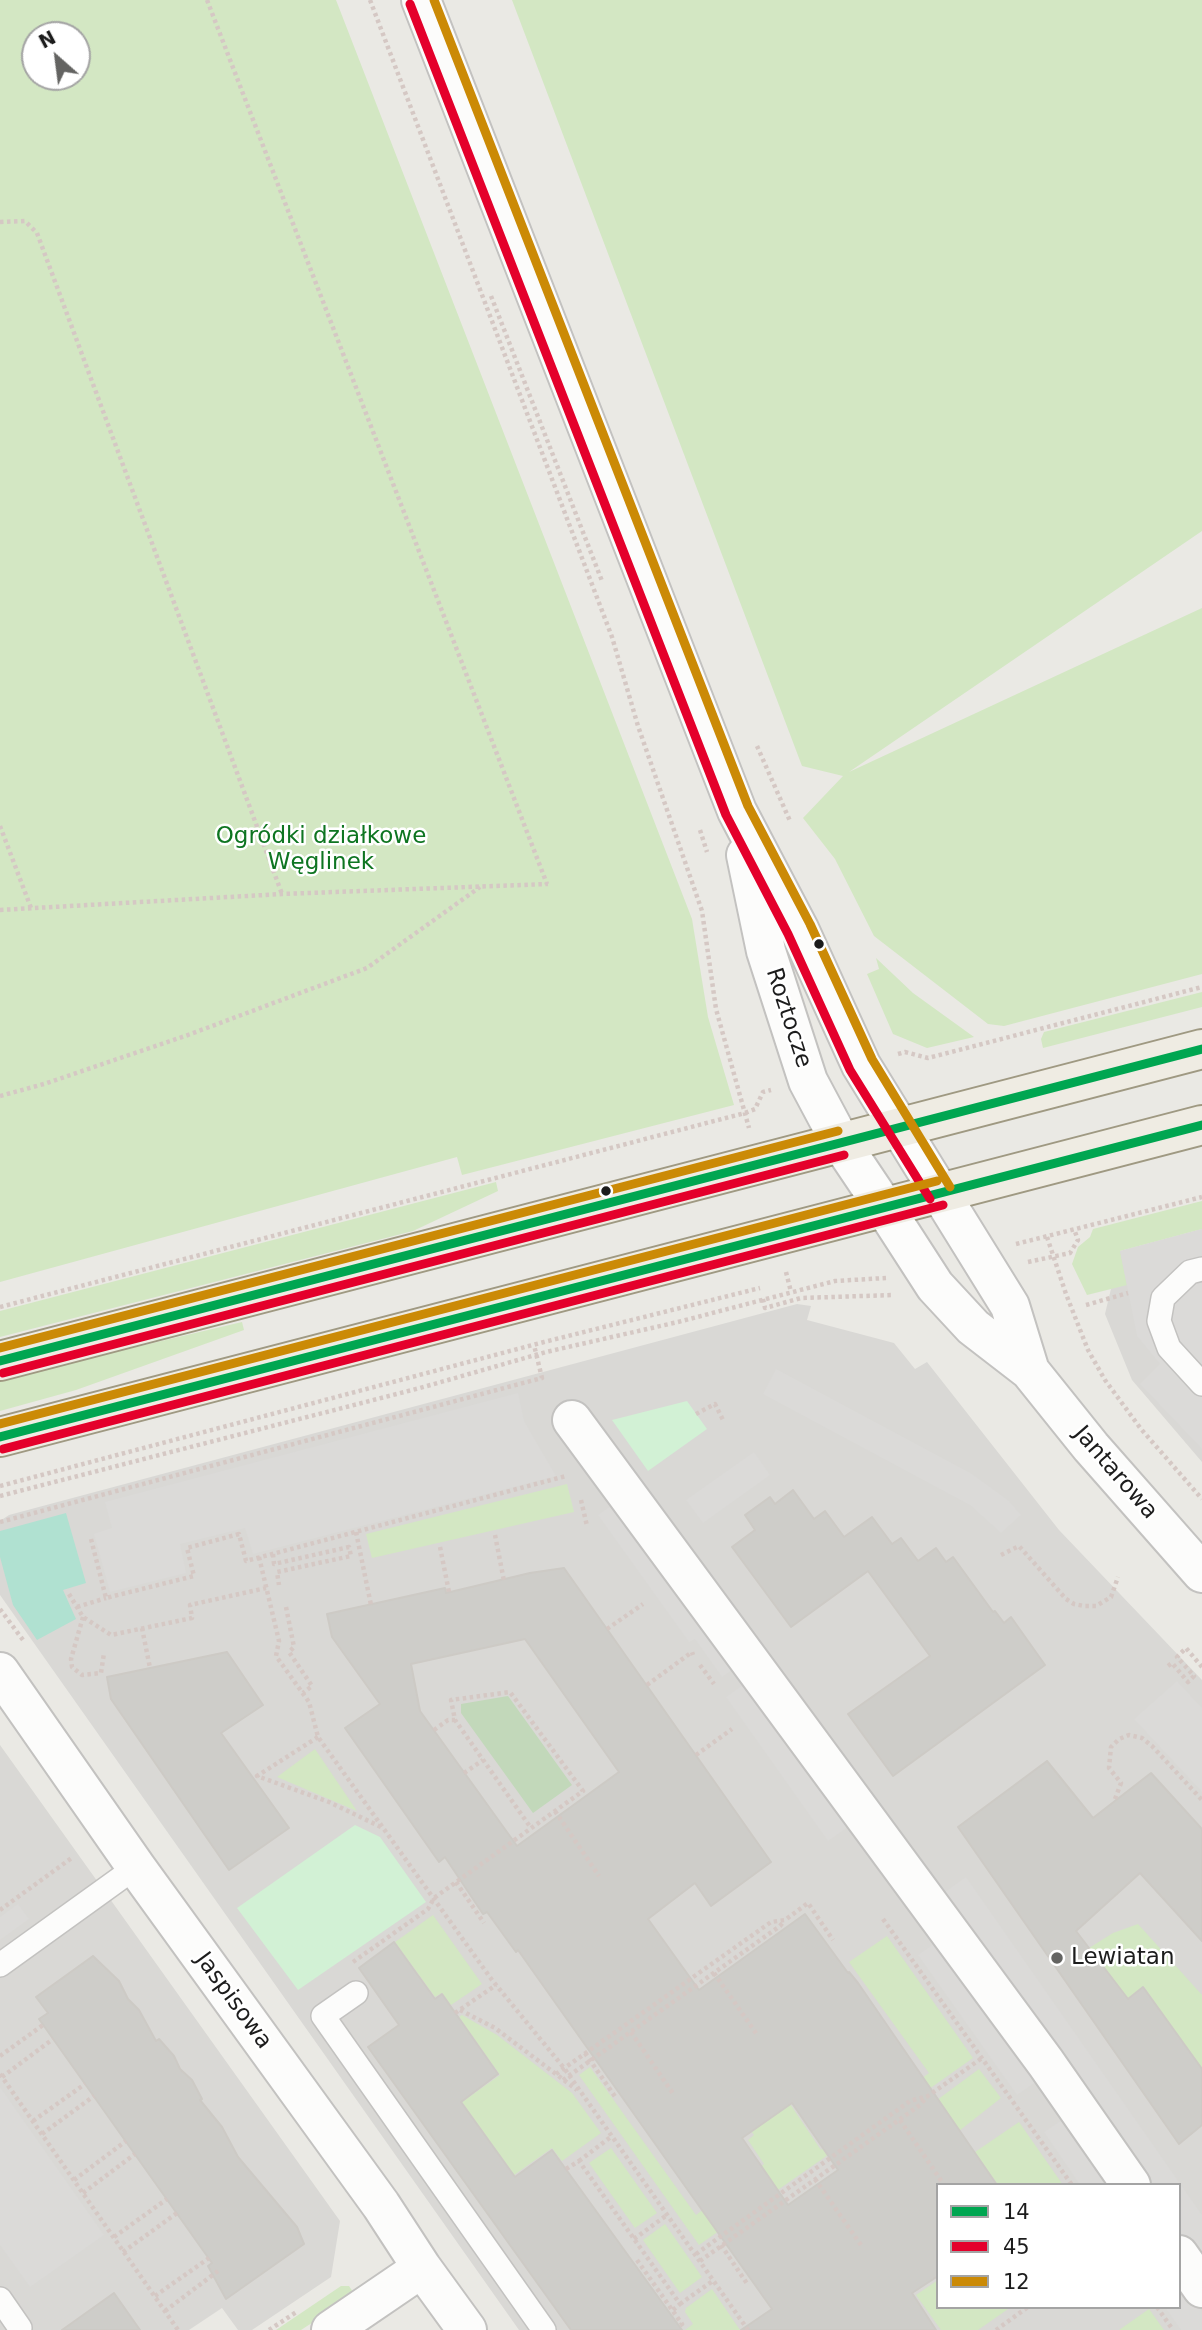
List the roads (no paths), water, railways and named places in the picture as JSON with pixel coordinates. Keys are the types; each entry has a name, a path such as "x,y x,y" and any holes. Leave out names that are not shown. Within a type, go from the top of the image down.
{"main road":[{"path":"0,1361 1202,1049"},
{"path":"0,1437 1202,1125"}],"street":[{"name":"Roztocze","path":"421,0 737,811 800,929 861,1065 940,1193"},
{"name":"Roztocze","path":"737,811 766,951 808,1081 841,1143 884,1208"},
{"name":"Jantarowa","path":"940,1193 1010,1306 1030,1371"},
{"name":"Jantarowa","path":"884,1208 935,1286 973,1327 1030,1371 1091,1447 1202,1573"},
{"path":"572,1420 1046,2063 1130,2183"},
{"name":"Jaspisowa","path":"0,1672 467,2330"},
{"path":"1181,2258 1202,2288"},
{"path":"317,2319 422,2268"}],"lane":[{"path":"1202,1269 1190,1272 1163,1298 1159,1321 1169,1348 1202,1384"},
{"path":"0,1965 136,1867"},
{"path":"356,1993 323,2016 544,2330"},
{"path":"0,2299 20,2328"}],"place":[{"name":"Lewiatan","path":"1057,1958"}],"park label":[{"name":"Ogródki działkowe Węglinek","path":"321,850"}]}
